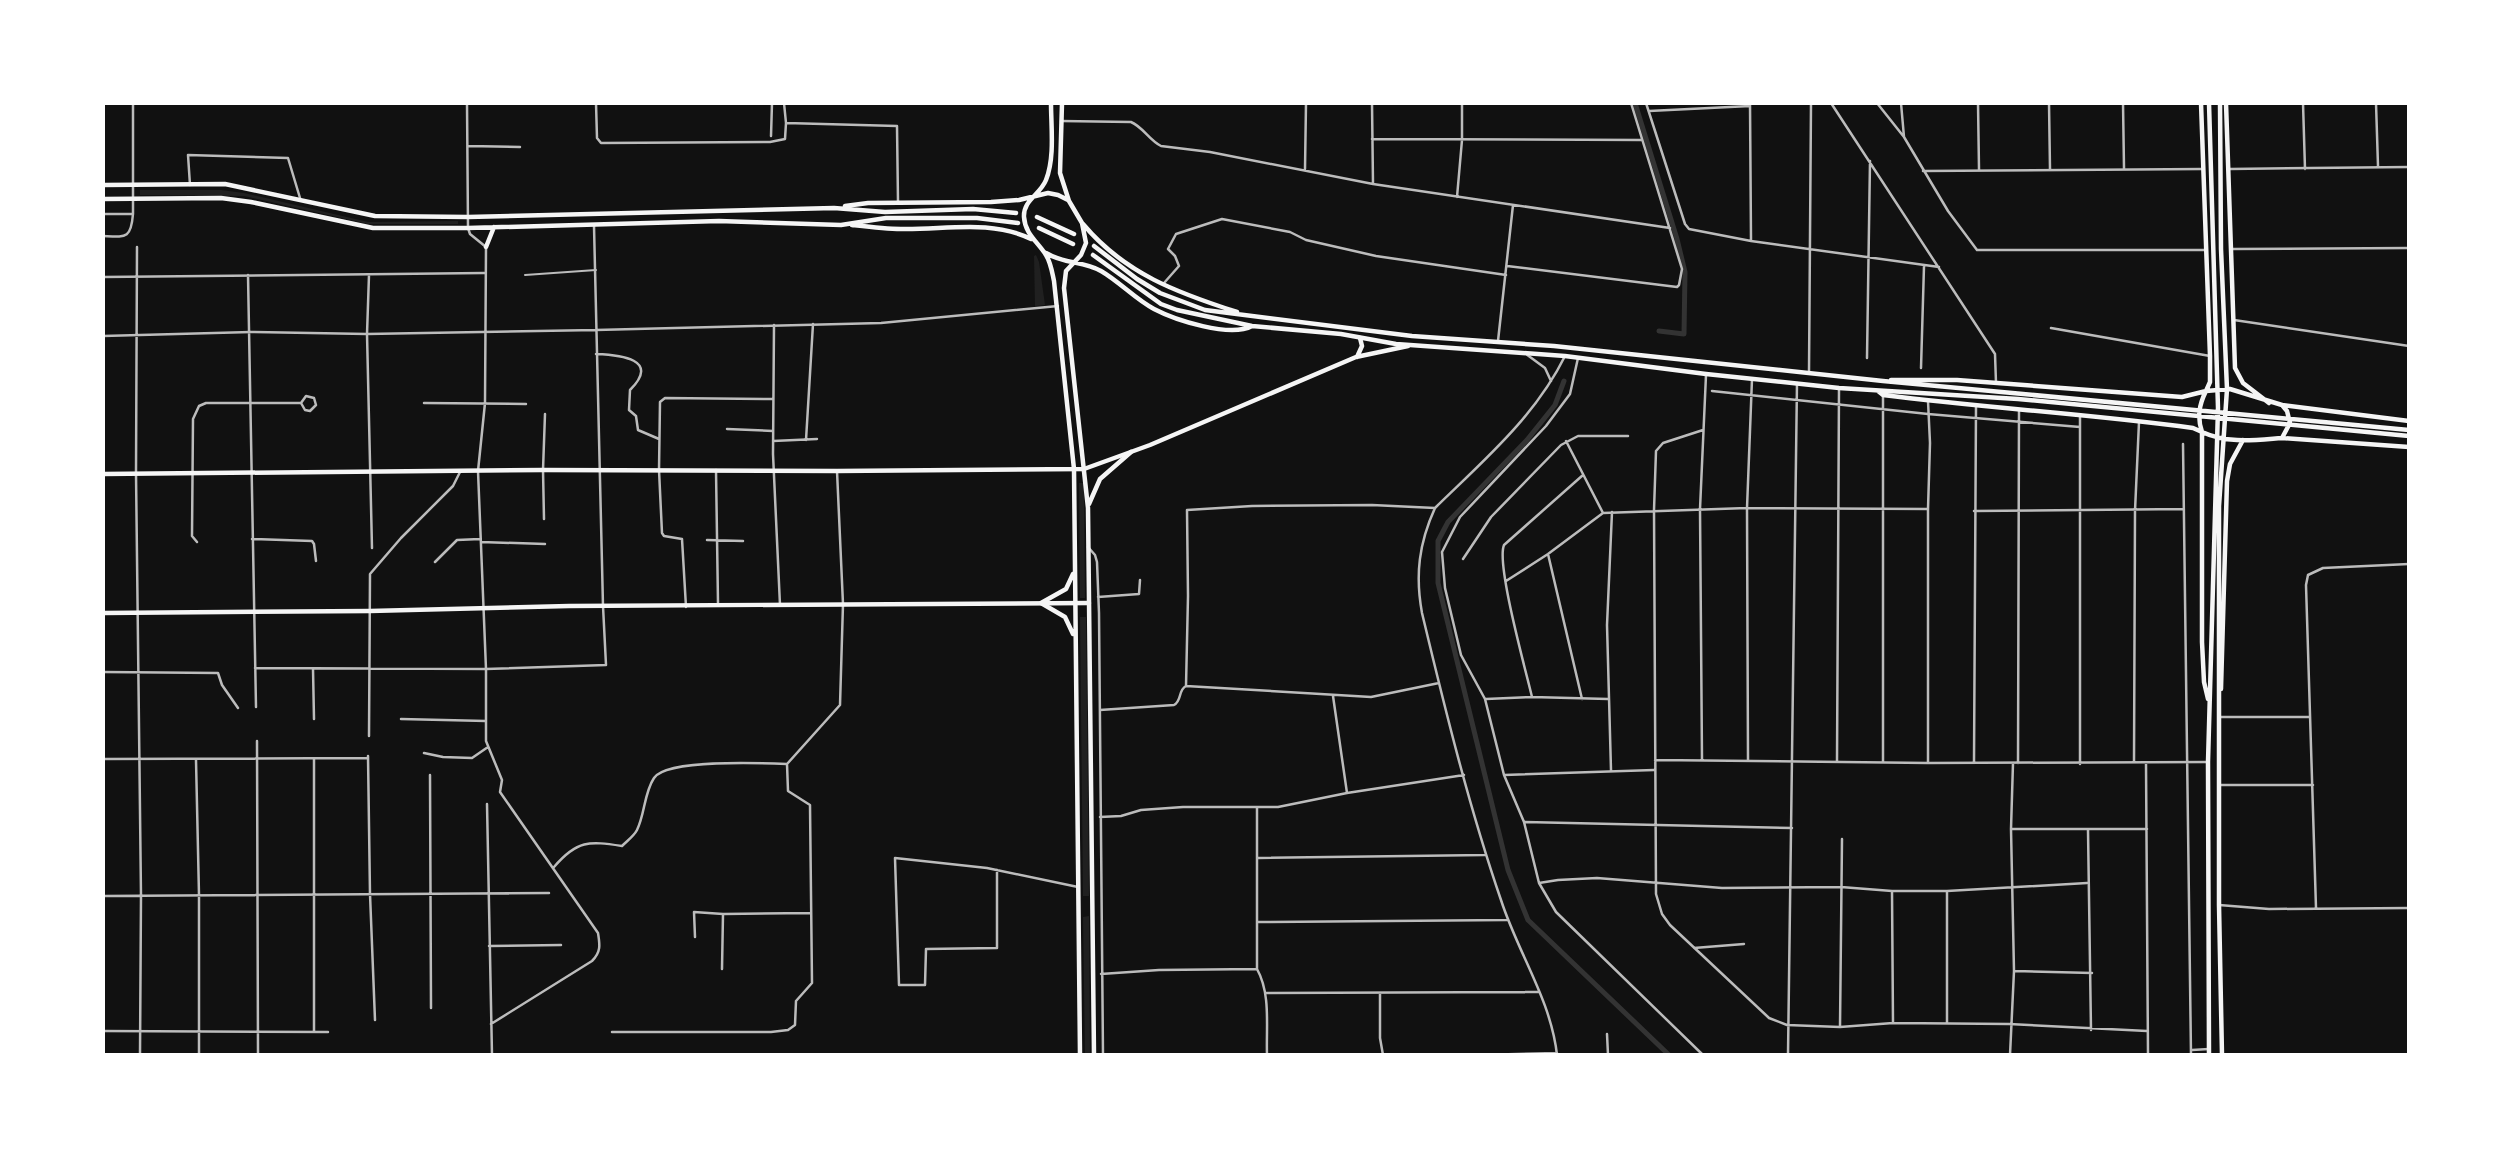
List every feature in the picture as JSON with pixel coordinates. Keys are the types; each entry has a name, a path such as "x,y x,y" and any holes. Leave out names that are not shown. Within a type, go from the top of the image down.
{"main road":[{"path":"1032,239 1024,219 1025,206 1046,180 1051,160 1051,103"},
{"path":"1062,103 1060,173 1069,201 1097,241 1149,279 1248,316"},
{"path":"2201,103 2210,382 2200,402 2198,420 2202,432 2202,642 2204,682 2209,705"},
{"path":"2209,103 2218,408 2208,762 2209,1052"},
{"path":"2220,103 2221,249 2227,389 2219,506 2219,905 2222,1055"},
{"path":"2225,103 2234,357 2239,378 2269,403"},
{"path":"103,184 225,184 375,216 468,217 834,208 885,212 974,209 1016,213"},
{"path":"834,208 868,203 991,202 1053,194 1069,201"},
{"path":"103,199 221,198 373,229 719,221 902,229 997,228 1016,231 1032,239 1058,261 1076,262 1100,271 1154,308 1173,316 1233,331 1246,330 1252,326"},
{"path":"1037,217 1074,234"},
{"path":"841,225 886,218 977,218 1018,223"},
{"path":"1082,223 1086,243 1076,262 1066,271 1064,288 1088,508 1094,1055"},
{"path":"486,247 494,227"},
{"path":"1039,228 1073,244"},
{"path":"1094,246 1160,293 1205,310 1412,336 1554,346 1883,381 2409,430"},
{"path":"1045,252 1052,272 1058,306 1074,469 1080,1055"},
{"path":"1093,255 1161,304 1252,326 1396,344 1565,356 1839,388 2018,399 2409,436"},
{"path":"1356,358 1362,346 1360,338"},
{"path":"103,474 599,469 1084,469 1356,358 1412,345"},
{"path":"1883,381 1929,379 2182,397 2230,389 2269,403 2409,421"},
{"path":"1877,390 1883,395 1928,401 2139,420 2193,428 2214,438 2229,440 2283,438 2409,447"},
{"path":"2283,405 2290,423 2283,438"},
{"path":"2219,703 2224,659 2227,481 2230,464 2243,440"},
{"path":"1088,508 1100,480 1131,452"},
{"path":"1041,603 1066,589 1071,581 1075,563"},
{"path":"1041,603 1068,621 1076,649"},
{"path":"103,613 370,611 483,607 1088,603"},
{"path":"1079,906 1092,905"}],"street":[{"path":"103,236 123,237 132,230 133,103"},
{"path":"467,103 468,228 470,234 486,247 485,403 478,471 486,669 486,741 502,780 500,792 598,933 600,945 598,954 592,961 491,1024"},
{"path":"596,103 597,138 601,143 770,142 785,139 784,103"},
{"path":"771,136 772,103"},
{"path":"1305,169 1306,103"},
{"path":"1371,103 1373,184"},
{"path":"1457,197 1462,103"},
{"path":"1507,266 1677,287 1681,283 1682,269 1631,103"},
{"path":"1646,103 1685,224 1695,231 1751,242 1939,267"},
{"path":"1809,373 1811,103"},
{"path":"1831,103 1995,354 1996,383"},
{"path":"1877,103 1903,137 1948,211 1975,249 2205,250"},
{"path":"1901,103 1903,137"},
{"path":"1978,103 1979,169"},
{"path":"2049,103 2050,169"},
{"path":"2123,103 2124,168"},
{"path":"2303,103 2305,169"},
{"path":"2376,103 2378,167"},
{"path":"1649,111 1750,104 1751,242"},
{"path":"1061,121 1131,122 1161,146 1305,169 1373,184 1670,228"},
{"path":"786,123 897,126 898,203"},
{"path":"1372,139 1642,140"},
{"path":"468,146 520,147"},
{"path":"190,185 188,155 288,158 301,200"},
{"path":"1867,358 1870,161"},
{"path":"2228,169 2409,167"},
{"path":"1923,171 2202,169"},
{"path":"1498,343 1513,205"},
{"path":"103,214 133,214"},
{"path":"1162,285 1179,266 1168,248 1177,234 1222,219 1290,232 1306,240 1376,256 1506,275"},
{"path":"255,668 486,669 606,665 594,223"},
{"path":"137,247 135,473 141,895 140,1055"},
{"path":"2232,249 2409,248"},
{"path":"1921,368 1924,266"},
{"path":"103,277 484,272"},
{"path":"248,275 256,707"},
{"path":"369,275 367,334 372,548"},
{"path":"103,337 251,332 367,334 881,323 1058,306"},
{"path":"2234,320 2409,346"},
{"path":"806,440 813,324"},
{"path":"774,325 772,399 780,605"},
{"path":"2051,328 2210,356"},
{"path":"1523,353 1545,368 1551,381"},
{"path":"596,354 628,356 637,363 640,378 637,385 630,390 629,410 636,416 638,430 659,439"},
{"path":"1481,1055 1557,1054 1553,1024 1507,920 1485,855 1418,591 1421,547 1435,508 1526,417 1565,356"},
{"path":"1578,358 1570,394 1546,426 1460,517 1442,552 1445,588 1461,655 1485,699 1504,775 1524,822 1539,883 1556,912 1703,1055"},
{"path":"1702,760 1700,509 1706,374"},
{"path":"1748,761 1747,508 1752,379"},
{"path":"1787,1055 1797,383"},
{"path":"1837,761 1839,388"},
{"path":"1712,391 2080,427"},
{"path":"1883,395 1883,762"},
{"path":"309,396 314,398 316,405 310,411 305,410 301,403 309,396"},
{"path":"686,607 683,541 679,537 664,536 662,533 660,402 665,398 772,399"},
{"path":"1928,401 1928,763"},
{"path":"197,542 192,536 193,419 199,406 206,403 301,403"},
{"path":"424,403 526,404"},
{"path":"1974,763 1976,406"},
{"path":"2018,763 2020,408"},
{"path":"544,519 545,414"},
{"path":"2080,764 2081,414"},
{"path":"2134,762 2139,420"},
{"path":"727,429 773,431"},
{"path":"1703,430 1658,447 1656,451 1656,894 1662,914 1769,1018 1787,1025 1840,1027 1893,1023 2009,1024 2147,1031"},
{"path":"1463,559 1491,517 1566,441 1585,435 1628,436"},
{"path":"773,441 817,439"},
{"path":"1566,441 1603,513"},
{"path":"2183,443 2192,1055"},
{"path":"716,470 719,606"},
{"path":"612,1032 771,1032 788,1030 795,1025 796,1001 811,983 810,805 788,790 787,764 840,705 843,604 837,471"},
{"path":"369,736 370,574 453,485 460,472"},
{"path":"1532,697 1506,581 1502,551 1504,545 1583,475"},
{"path":"1186,686 1187,510 1252,506 1372,505 1435,508"},
{"path":"1506,581 1603,513 1747,508 1928,509"},
{"path":"1974,511 2184,509"},
{"path":"1611,770 1607,625 1612,512"},
{"path":"252,539 312,541 316,561"},
{"path":"435,562 457,540 545,544"},
{"path":"707,540 743,541"},
{"path":"1088,547 1097,562 1099,603 1102,1055"},
{"path":"1548,554 1581,699"},
{"path":"2316,908 2306,585 2308,575 2323,568 2409,564"},
{"path":"1098,597 1139,594 1140,580"},
{"path":"1088,603 1099,603"},
{"path":"313,669 314,719"},
{"path":"103,672 218,673 222,685 238,708"},
{"path":"1100,710 1174,705 1186,686 1371,697 1439,682"},
{"path":"1333,696 1347,793"},
{"path":"1485,699 1608,699"},
{"path":"2219,717 2310,718"},
{"path":"401,719 486,721"},
{"path":"1092,726 1101,726"},
{"path":"257,741 258,1055"},
{"path":"424,753 472,758 488,747"},
{"path":"103,759 368,757 375,1020"},
{"path":"314,758 314,1031"},
{"path":"196,760 200,895 199,1055"},
{"path":"1655,760 2080,764 2208,762"},
{"path":"554,868 570,850 584,843 622,846 636,831 651,784 658,773 730,762 787,764"},
{"path":"2010,1055 2009,1024 2014,971 2011,829 2013,763"},
{"path":"2146,764 2148,1055"},
{"path":"1504,775 1611,770 1656,771"},
{"path":"430,775 431,1008"},
{"path":"1100,817 1183,807 1278,807 1464,775"},
{"path":"2219,785 2313,785"},
{"path":"487,804 492,1055"},
{"path":"1257,808 1257,969 1264,981 1267,1055"},
{"path":"1524,822 1791,828"},
{"path":"2011,829 2147,829"},
{"path":"2088,830 2091,1030"},
{"path":"1840,1027 1842,839"},
{"path":"1257,858 1485,855"},
{"path":"997,870 997,948 926,949 925,985 899,985 895,858 997,870 1079,887"},
{"path":"1539,883 1574,879 1656,881 1722,888 1841,887 1892,891 2087,884"},
{"path":"1892,891 1893,1023"},
{"path":"1947,891 1947,1023"},
{"path":"103,896 549,893"},
{"path":"2219,905 2269,909 2409,908"},
{"path":"695,937 694,912 811,913"},
{"path":"722,969 723,914"},
{"path":"1258,922 1507,920"},
{"path":"1694,948 1744,944"},
{"path":"489,946 562,945"},
{"path":"1101,974 1159,970 1257,969"},
{"path":"2014,971 2092,973"},
{"path":"1265,993 1539,992"},
{"path":"1380,993 1380,1038 1383,1055"},
{"path":"103,1031 328,1032"},
{"path":"1607,1034 1608,1055"},
{"path":"2192,1050 2209,1052"}],"lane":[{"path":"525,275 597,270"}],"shaded area":[{"path":"140,190 221,190 368,222 458,221 458,224 368,224 244,196 140,195"},
{"path":"1036,255 1045,305 1035,306 1034,256"},
{"path":"1079,483 1084,483 1085,598 1080,598"},
{"path":"1080,617 1086,617 1089,896 1083,896"},
{"path":"1089,916 1090,1055 1085,1055 1083,917"}],"waterway":[{"path":"1635,103 1685,272 1684,334 1659,331"},
{"path":"1564,381 1555,405 1527,440 1448,522 1438,541 1438,583 1508,870 1528,920 1669,1055"}]}
